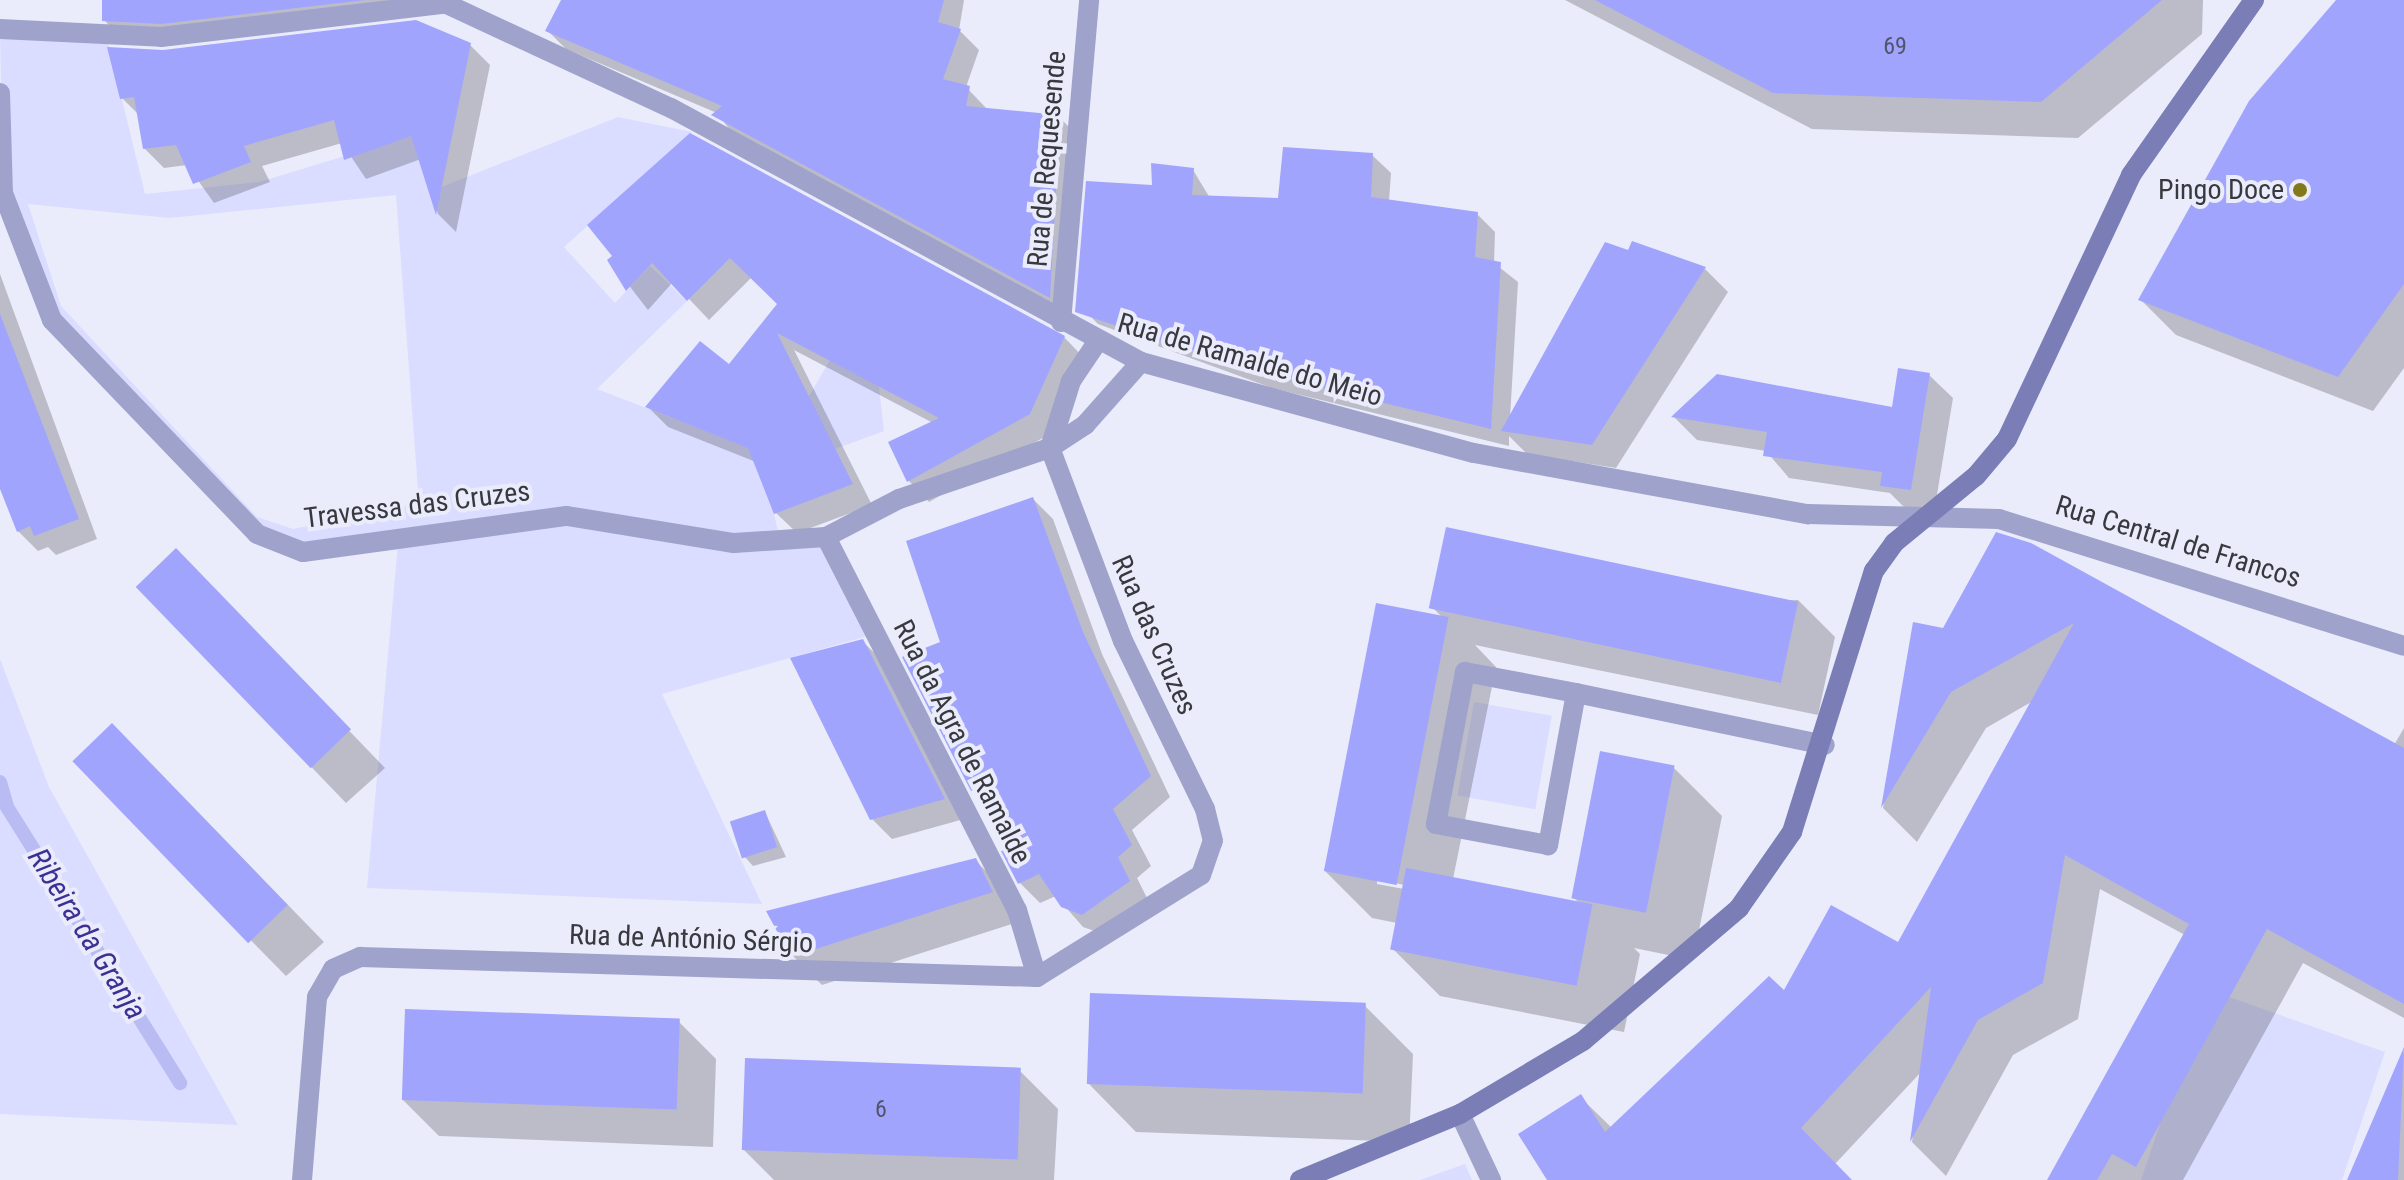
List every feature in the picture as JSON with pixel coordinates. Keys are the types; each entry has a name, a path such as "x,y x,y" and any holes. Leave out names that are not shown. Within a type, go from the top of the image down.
{"main road":[{"path":"1300,1180 1460,1114 1583,1041 1739,908 1792,832 1825,745 1866,589 1894,543 2007,439 2131,175 2254,0"}],"street":[{"name":"Rua de Requesende","path":"1061,322 1089,0"},
{"name":"Rua de Ramalde do Meio","path":"440,2 671,108 1096,344 1141,362 1474,453 1808,514 1930,512"},
{"path":"0,29 161,37 440,2"},
{"name":"Travessa das Cruzes","path":"0,93 3,193 52,320 257,534 303,552 567,516 734,543 826,537 899,499 1050,448"},
{"path":"1050,448 1071,381 1096,344"},
{"path":"1050,448 1085,425 1141,362"},
{"name":"Rua das Cruzes","path":"1037,977 1179,894 1201,875 1213,841 1123,641 1050,448"},
{"name":"Rua Central de Francos","path":"1930,512 2053,532 2404,646"},
{"name":"Rua da Agra de Ramalde","path":"826,537 1017,910 1037,977"},
{"path":"1576,693 1548,845 1436,824 1465,672 1576,693 1825,745"},
{"name":"Rua de António Sérgio","path":"302,1180 317,997 333,969 360,957 1037,977"},
{"path":"1460,1114 1491,1180"}],"shaded area":[{"path":"0,29 106,34 145,194 259,182 411,136 429,192 618,117 692,132 564,247 615,303 650,266 687,301 597,389 773,457 836,350 878,379 884,431 835,449 774,514 780,540 826,537 875,634 662,694 762,904 367,888 398,544 567,516 303,552 257,534 52,320 3,193","holes":["396,195 419,503 293,529 257,517 61,306 28,204 169,218"]},
{"path":"0,659 49,787 238,1125 0,1114"},
{"path":"1474,702 1552,716 1535,809 1458,796"},
{"path":"2206,989 2385,1052 2342,1180 2141,1180"},
{"path":"1465,1164 1472,1180 1420,1180"}],"building":[{"path":"102,0 365,0 161,24 102,21"},
{"path":"561,0 944,0 938,22 961,29 943,79 970,86 966,106 1060,115 1050,298 711,115 722,106 545,31"},
{"path":"1595,0 2162,0 2041,102 1773,93"},
{"name":"Pingo Doce","path":"2336,0 2404,0 2404,284 2338,377 2138,300 2249,101"},
{"path":"416,20 471,43 436,215 411,136 344,160 334,120 244,146 251,162 193,184 176,145 143,149 134,97 120,99 107,47 163,50"},
{"path":"690,133 1065,336 1030,414 907,482 888,442 939,418 777,333 853,484 774,514 748,448 645,407 700,341 729,364 777,304 730,258 687,301 652,263 626,291 607,260 612,256 587,225"},
{"path":"1283,147 1373,153 1371,197 1478,212 1475,257 1501,262 1491,429 1252,371 1075,312 1086,181 1152,185 1151,163 1194,168 1192,195 1278,198"},
{"path":"1632,241 1706,267 1592,445 1501,431 1605,242 1628,250"},
{"path":"0,314 79,519 34,536 30,526 17,532 0,489"},
{"path":"1898,368 1930,373 1911,490 1880,486 1882,472 1763,456 1767,432 1671,417 1717,374 1892,407"},
{"path":"1033,497 1083,632 1151,776 1113,809 1132,845 1118,857 1130,881 1082,915 1061,907 1039,874 1018,884 1001,851 1022,846 991,785 971,791 902,657 940,642 906,541"},
{"path":"1446,527 1798,602 1781,683 1429,608"},
{"path":"1996,532 2031,543 2404,748 2404,1004 2267,929 2136,1167 2112,1154 2097,1180 2047,1180 2189,924 2065,855 2043,983 1978,1020 1910,1142 1931,987 1801,1128 1852,1180 1547,1180 1518,1134 1581,1094 1605,1132 1769,976 1784,990 1831,905 1898,942 2074,623 1951,692 1881,808 1913,622 1943,628"},
{"path":"176,548 351,729 311,768 136,587"},
{"path":"1376,603 1449,617 1397,885 1324,871"},
{"path":"863,639 945,799 870,820 790,658"},
{"path":"112,723 288,905 248,943 72,761"},
{"path":"1600,751 1675,766 1646,913 1571,898"},
{"path":"765,810 777,847 742,859 730,821"},
{"path":"976,858 993,892 791,957 766,911"},
{"path":"1406,868 1593,904 1577,986 1390,949"},
{"path":"1090,993 1366,1003 1363,1094 1087,1084"},
{"path":"405,1009 680,1019 677,1110 402,1100"},
{"path":"2404,1047 2398,1180 2347,1180"},
{"path":"745,1058 1021,1068 1018,1160 742,1150"}],"waterway":[{"name":"Ribeira da Granja","path":"0,782 7,807 180,1083"}],"place":[{"name":"Pingo Doce","path":"2300,190"}]}
